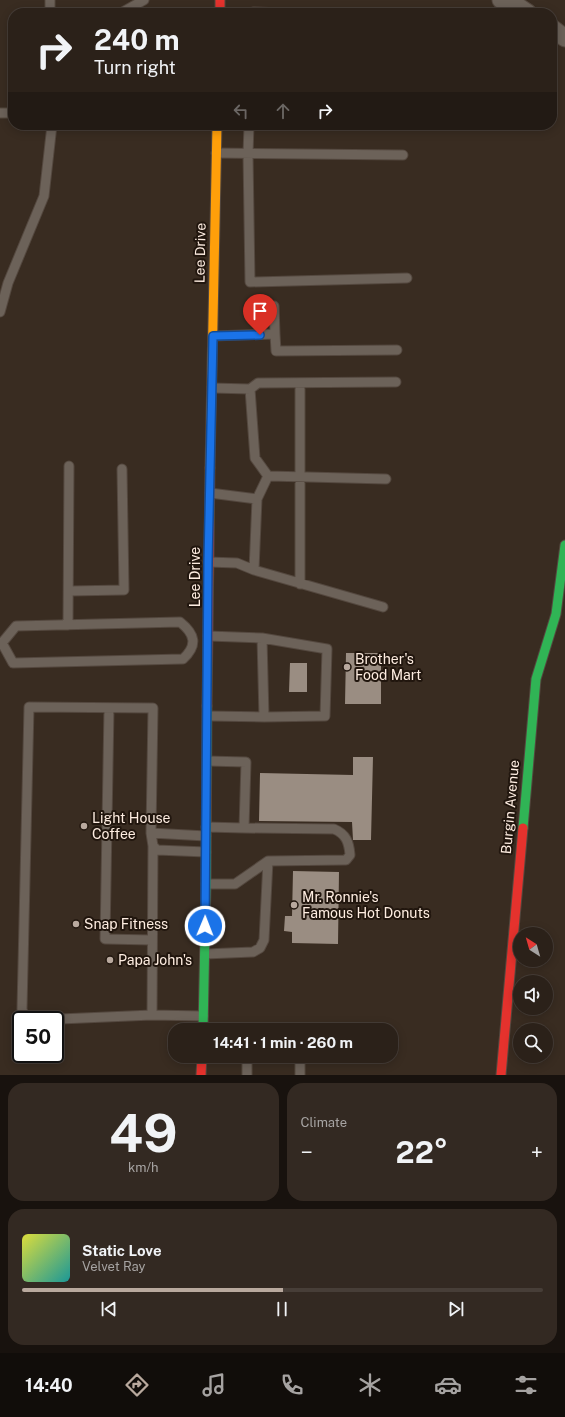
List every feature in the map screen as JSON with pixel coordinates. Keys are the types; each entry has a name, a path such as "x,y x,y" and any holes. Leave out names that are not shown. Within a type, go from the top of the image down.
{"main road":[{"name":"Lee Drive","path":"203,1023 208,716 208,562 217,130"},
{"name":"Burgin Avenue","path":"501,1075 536,679 556,614 565,545"},
{"path":"201,1075 202,1063"}],"street":[{"path":"500,0 520,8"},
{"path":"557,32 565,38"}],"lane":[{"path":"130,8 144,0"},
{"path":"0,312 8,283 44,196 51,130"},
{"path":"249,130 250,282 407,278"},
{"path":"216,153 403,155"},
{"path":"274,306 276,351 397,350"},
{"path":"213,336 275,334"},
{"path":"212,388 250,388 258,383 396,382"},
{"path":"300,383 300,584"},
{"path":"250,388 254,458 268,476"},
{"path":"68,625 69,466"},
{"path":"69,591 124,590 122,469"},
{"path":"268,476 386,479"},
{"path":"254,570 257,499 268,476"},
{"path":"210,493 257,499"},
{"path":"208,562 237,563 254,570 300,584 382,607"},
{"path":"180,622 190,630 194,641 191,651 183,659 13,662 1,643 16,626 180,622"},
{"path":"262,638 264,718"},
{"path":"194,641 208,639 262,638 327,648 325,716 264,718 208,716"},
{"path":"23,1011 29,707 153,708 151,833 153,846 152,1015"},
{"path":"109,708 105,938 152,940"},
{"path":"207,761 246,762 244,828"},
{"path":"151,833 206,832 244,828 334,829 342,832 349,845 350,855 346,860 268,861 235,884 206,884"},
{"path":"153,846 157,850 206,852"},
{"path":"205,954 253,952 260,948 264,940 268,861"},
{"path":"64,1019 152,1015 203,1016"},
{"path":"247,1063 247,1075"},
{"path":"300,1063 300,1075"}],"building":[{"path":"346,653 381,653 381,704 345,704"},
{"path":"290,663 307,663 307,692 289,692"},
{"path":"353,757 373,757 371,840 353,840 352,822 259,821 260,773 353,775"},
{"path":"293,871 339,872 338,944 292,943 292,932 284,931 285,916 292,916"}],"traffic: fast":[{"path":"523,828 536,679 556,614 565,545"},
{"path":"203,1023 207,706"}],"traffic: slow":[{"path":"210,468 217,130"}],"traffic: jam":[{"path":"220,0 220,8"},
{"path":"207,706 210,468"},
{"path":"501,1075 523,828"},
{"path":"201,1075 202,1063"}],"place":[{"name":"Brother's Food Mart","path":"347,667"},
{"name":"Light House Coffee","path":"84,826"},
{"name":"Mr. Ronnie's Famous Hot Donuts","path":"294,905"},
{"name":"Snap Fitness","path":"76,924"},
{"name":"Papa John's","path":"110,960"}],"route":[{"path":"205,926 208,562 213,336 260,335"}]}
